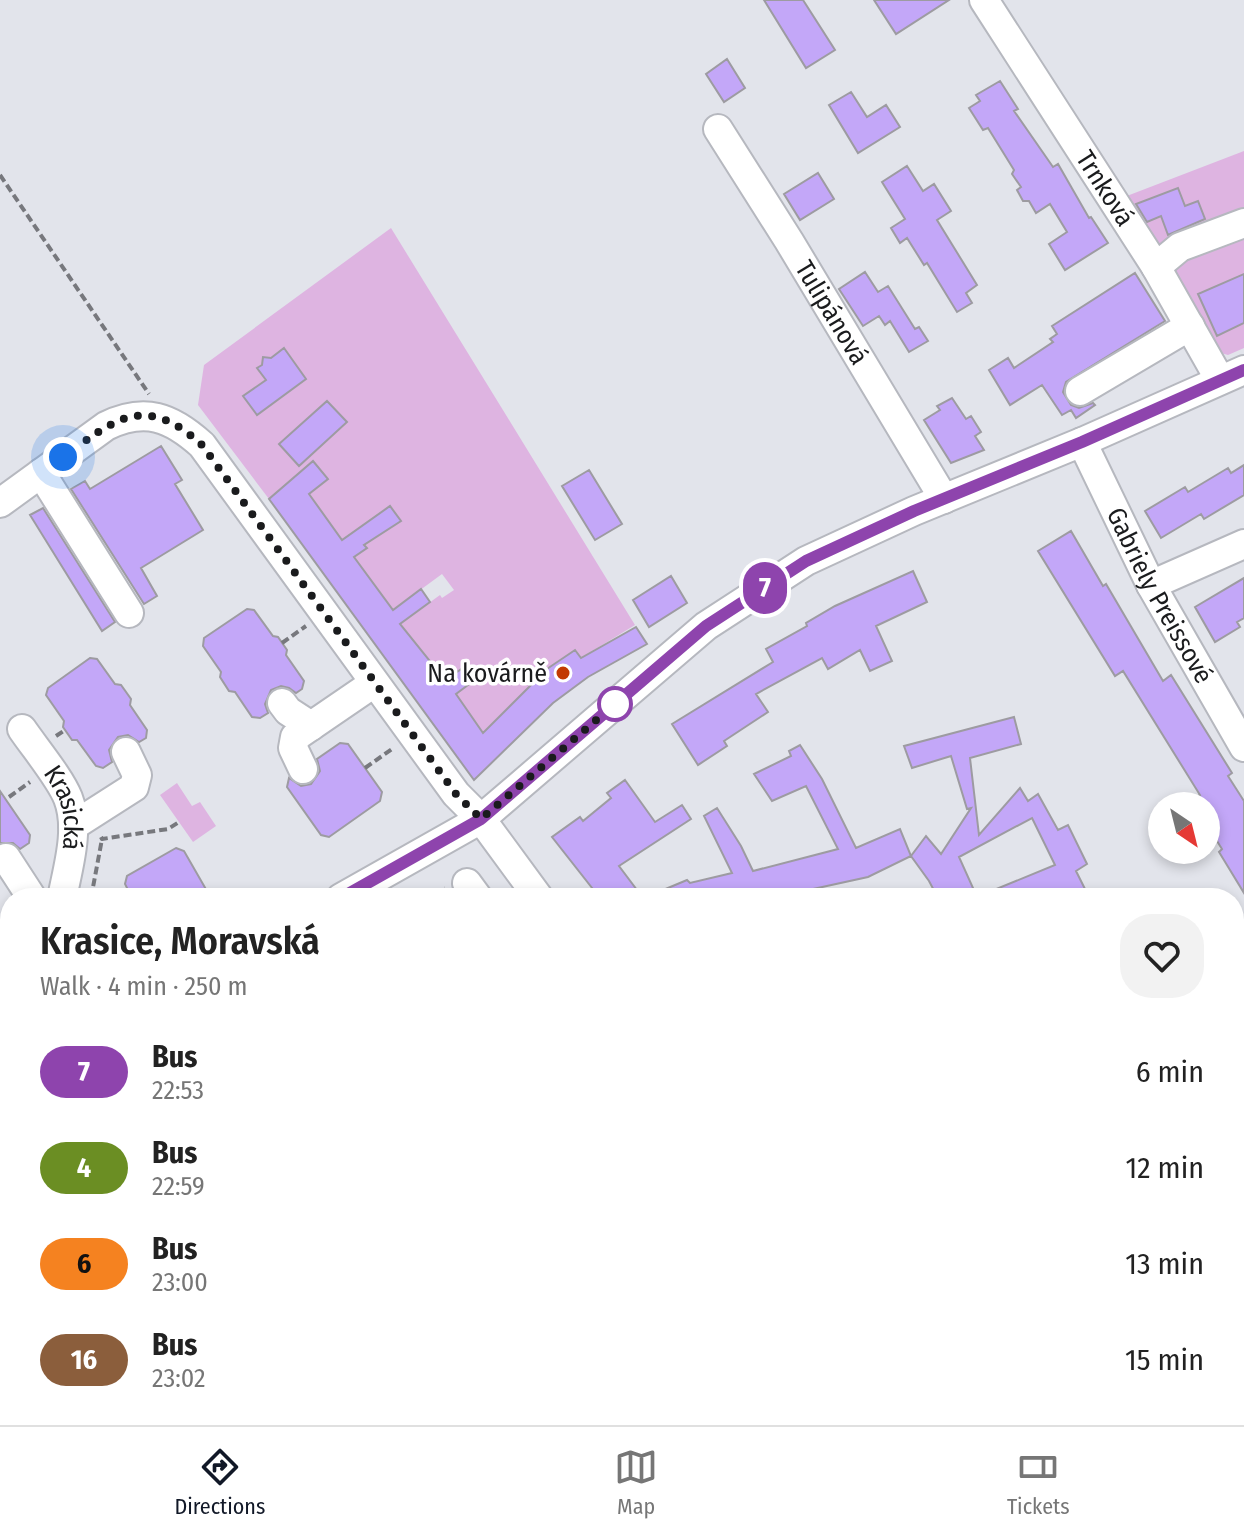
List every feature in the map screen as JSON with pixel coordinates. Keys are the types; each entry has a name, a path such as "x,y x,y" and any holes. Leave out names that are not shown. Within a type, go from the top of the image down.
{"street":[{"name":"Trnková","path":"984,0 1156,267 1190,326 1232,375"},
{"name":"Tulipánová","path":"718,129 944,499"},
{"path":"1156,267 1180,247 1244,223"},
{"path":"1080,391 1190,326"},
{"path":"359,888 481,819 706,626 806,561 1232,375"},
{"path":"0,503 106,426 122,418 158,417 178,427 202,445 456,794 481,819 532,888"},
{"name":"Gabriely Preissové","path":"1082,442 1151,585 1244,747"},
{"path":"41,473 129,613"},
{"path":"1151,585 1244,544"},
{"path":"303,769 293,748 295,737 374,683"},
{"path":"282,703 288,711 311,726"},
{"name":"Krasická","path":"22,729 68,798 73,826 64,888"},
{"path":"73,826 134,787 137,775 126,752"},
{"path":"6,858 26,888"}],"path":[{"path":"0,175 149,390 150,416"},
{"path":"282,643 306,626"},
{"path":"365,768 393,748"},
{"path":"93,888 102,839"}],"shaded area":[{"path":"1244,151 1244,213 1151,250 1119,199"},
{"path":"391,228 635,625 581,658 575,650 538,675 473,742 456,694 472,681 463,668 445,680 432,662 420,669 420,650 400,624 440,595 442,598 454,590 442,574 393,610 354,557 366,549 364,545 342,540 309,494 328,479 314,462 269,499 198,405 204,365"},
{"path":"1244,230 1244,348 1228,355 1221,353 1170,271 1170,258"},
{"path":"177,783 192,806 200,802 216,826 193,842 160,795"}],"building":[{"path":"764,0 803,0 835,50 806,68"},
{"path":"874,0 949,0 896,34"},
{"path":"727,59 745,88 724,102 706,74"},
{"path":"1000,81 1018,109 1014,111 1053,167 1058,164 1089,218 1108,243 1065,270 1049,244 1067,232 1050,204 1036,213 1029,201 1023,201 1017,190 1021,187 1012,174 1014,170 988,128 983,130 969,108 980,101 976,95"},
{"path":"851,92 867,117 886,105 900,127 858,153 829,105"},
{"path":"907,166 923,191 934,184 951,211 937,220 977,285 966,293 972,303 957,312 927,263 924,265 907,238 900,243 891,228 905,219 882,182"},
{"path":"818,173 834,199 800,220 784,194"},
{"path":"1178,188 1185,206 1198,201 1205,219 1168,235 1161,216 1147,222 1136,204"},
{"path":"865,272 878,292 888,286 915,329 919,327 928,341 909,352 890,321 885,325 879,316 863,326 839,289"},
{"path":"1135,273 1165,321 1066,382 1063,392 1071,405 1079,408 1095,405 1076,418 1071,410 1062,415 1042,385 1010,405 989,370 1008,358 1014,368 1053,342 1050,339 1057,334 1052,326"},
{"path":"1244,274 1244,323 1217,336 1198,294"},
{"path":"284,348 306,379 257,415 243,396 266,380 257,368 262,365 263,357 271,358"},
{"path":"952,398 966,419 971,416 981,432 975,436 984,450 951,463 924,420 940,410 937,406"},
{"path":"327,401 347,422 299,466 279,444"},
{"path":"161,446 182,480 175,484 203,530 141,568 157,596 144,604 71,489 85,481 90,489"},
{"path":"313,461 328,479 309,494 342,540 390,506 401,521 364,545 367,548 354,557 393,610 421,589 430,602 400,624 445,680 463,668 472,682 456,694 483,733 538,675 575,650 581,658 636,627 647,644 588,677 553,703 474,780 269,499"},
{"path":"1244,465 1244,495 1204,519 1201,514 1161,538 1145,511 1185,487 1188,492 1228,468 1231,473"},
{"path":"589,470 622,524 595,540 562,486"},
{"path":"43,508 115,622 102,631 30,515"},
{"path":"1071,531 1163,681 1171,675 1232,773 1228,776 1244,801 1244,888 1241,888 1220,854 1220,792 1198,792 1123,671 1115,676 1038,551"},
{"path":"913,571 927,602 876,626 892,661 870,671 860,650 828,669 822,658 756,694 768,712 724,741 727,746 698,765 672,724 773,662 766,649 807,626 806,623 835,606"},
{"path":"671,576 687,603 649,627 633,600"},
{"path":"1244,578 1244,618 1237,622 1240,627 1215,642 1195,607"},
{"path":"247,609 254,610 273,636 278,637 304,681 302,689 296,693 281,686 271,690 265,704 268,713 260,718 252,717 235,692 229,691 220,677 221,672 203,646 204,638"},
{"path":"90,658 97,659 115,684 121,685 147,730 146,738 139,742 128,735 118,737 109,750 112,762 103,768 96,766 77,740 72,740 63,727 64,721 46,695 48,688"},
{"path":"1014,717 1021,744 970,758 979,835 1020,788 1028,801 1038,794 1058,830 1068,825 1087,864 1076,871 1084,888 999,888 1055,865 1032,818 959,857 973,888 933,888 911,856 926,836 941,854 971,808 967,809 951,756 912,768 904,746"},
{"path":"340,743 348,744 382,792 380,801 329,837 321,835 287,787 289,778 301,786 311,784 320,771 317,759"},
{"path":"800,745 822,779 856,848 900,829 911,856 868,877 818,888 668,888 687,880 690,883 732,873 704,816 717,808 753,871 838,849 806,786 772,801 754,774 791,756 789,751"},
{"path":"625,780 655,822 682,805 691,819 619,866 636,888 592,888 552,837 580,817 583,821 611,798 607,793"},
{"path":"0,791 30,835 29,843 20,849 13,843 0,843"},
{"path":"176,848 184,851 205,888 127,888 127,876"}],"bus line":[{"name":"7","path":"359,888 481,819 706,626 806,561 914,511 1082,442 1244,370"}],"place":[{"name":"Na kovárně","path":"563,673"}],"route":[{"path":"63,457 122,418 139,415 158,417 190,434 202,445 456,794 481,819 615,704"}]}
